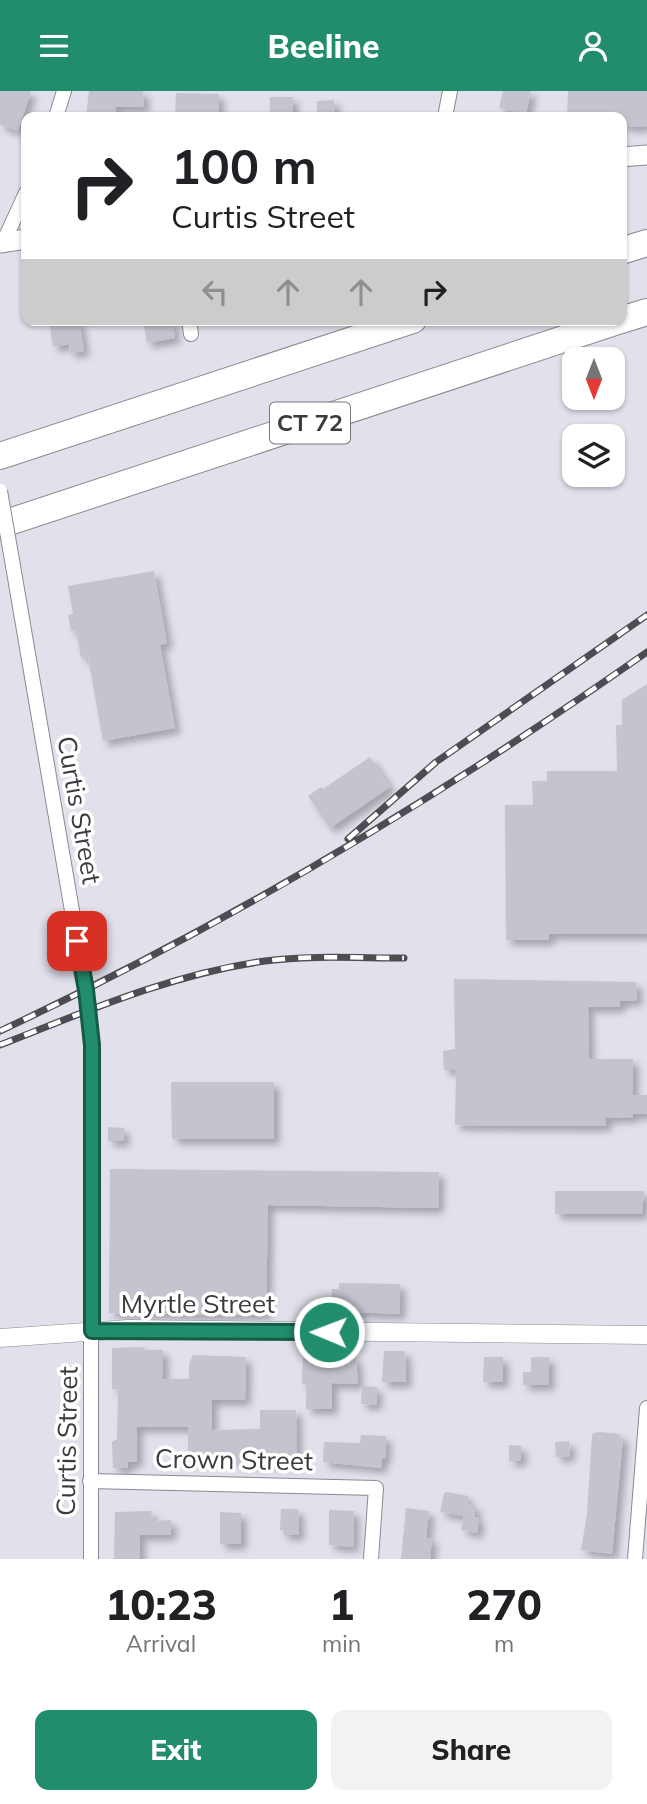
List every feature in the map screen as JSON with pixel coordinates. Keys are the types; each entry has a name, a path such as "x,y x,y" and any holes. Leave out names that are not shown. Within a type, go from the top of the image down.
{"highway":[{"path":"627,249 647,243"},
{"name":"CT 72","path":"627,318 647,311"},
{"name":"CT 72","path":"0,456 395,326"},
{"name":"CT 72","path":"0,525 603,326"}],"main road":[{"path":"627,157 647,155"},
{"path":"2,243 21,240"}],"street":[{"path":"58,112 64,91"},
{"path":"446,112 450,91"},
{"path":"2,243 21,203"},
{"name":"Curtis Street","path":"0,491 89,1010 92,1045 91,1559"},
{"name":"Myrtle Street","path":"0,1338 92,1331 647,1335"},
{"path":"635,1559 647,1408"},
{"name":"Crown Street","path":"90,1481 376,1488 371,1559"}],"building":[{"path":"0,91 31,91 24,112 21,112 18,131 0,125"},
{"path":"89,91 143,91 144,107 116,107 116,112 87,112"},
{"path":"503,91 531,91 526,112 499,108"},
{"path":"568,91 647,91 647,126 627,126 627,112 567,112"},
{"path":"176,93 219,94 218,112 175,112"},
{"path":"270,97 293,97 293,112 270,112"},
{"path":"334,100 335,112 317,112 317,101"},
{"path":"50,326 80,326 84,351 70,353 69,344 53,347"},
{"path":"144,326 173,326 175,338 147,343"},
{"path":"154,571 167,643 160,645 175,728 103,741 88,657 81,658 76,630 71,631 68,615 73,614 68,586"},
{"path":"647,684 647,934 549,934 549,940 506,940 505,805 533,805 532,781 547,781 547,771 617,771 616,725 622,725 622,700"},
{"path":"370,757 390,787 330,828 308,796"},
{"path":"454,979 636,982 637,1000 620,1001 620,1007 588,1007 589,1059 633,1059 633,1095 647,1095 647,1114 605,1118 606,1126 455,1125 456,1070 444,1070 443,1051 455,1049"},
{"path":"171,1082 274,1082 274,1139 172,1139"},
{"path":"108,1127 124,1128 124,1141 108,1141"},
{"path":"110,1169 439,1172 438,1208 268,1205 266,1315 109,1313"},
{"path":"555,1191 644,1191 642,1214 555,1214"},
{"path":"339,1283 400,1284 400,1314 331,1311 332,1289 339,1289"},
{"path":"143,1347 146,1350 163,1350 163,1379 189,1379 189,1364 193,1355 246,1357 245,1400 212,1400 212,1430 260,1429 260,1410 296,1410 297,1464 236,1463 236,1458 188,1461 188,1427 137,1427 137,1462 128,1462 128,1468 113,1468 112,1442 117,1439 118,1389 112,1389 112,1348"},
{"path":"384,1351 405,1351 406,1382 382,1382"},
{"path":"303,1352 356,1357 358,1384 332,1383 332,1409 306,1409 306,1384 302,1384"},
{"path":"484,1357 503,1357 503,1382 483,1382"},
{"path":"549,1357 549,1385 523,1385 523,1372 531,1372 531,1358"},
{"path":"362,1386 377,1387 376,1405 361,1404"},
{"path":"593,1433 620,1434 619,1437 623,1438 612,1554 581,1550 587,1514 592,1436"},
{"path":"361,1435 386,1436 385,1459 382,1458 381,1468 323,1462 324,1442 360,1443"},
{"path":"569,1441 570,1456 556,1457 555,1442"},
{"path":"509,1445 521,1446 521,1461 509,1461"},
{"path":"444,1493 468,1496 467,1504 476,1506 474,1517 479,1518 477,1533 461,1530 464,1516 440,1512"},
{"path":"406,1508 429,1511 426,1538 432,1538 430,1559 401,1559"},
{"path":"281,1509 298,1509 299,1535 284,1535 284,1530 280,1530"},
{"path":"329,1510 354,1511 353,1547 329,1545"},
{"path":"151,1511 153,1521 171,1520 171,1535 140,1535 140,1559 114,1559 115,1512"},
{"path":"220,1512 241,1513 241,1544 220,1544"}],"railway":[{"path":"348,839 436,762 647,615"},
{"path":"0,1031 169,947 332,856 491,757 647,652"},
{"path":"0,1045 130,995 230,967 299,958 404,958"}],"route":[{"path":"77,941 92,1045 92,1331 128,1329 329,1332"}]}
